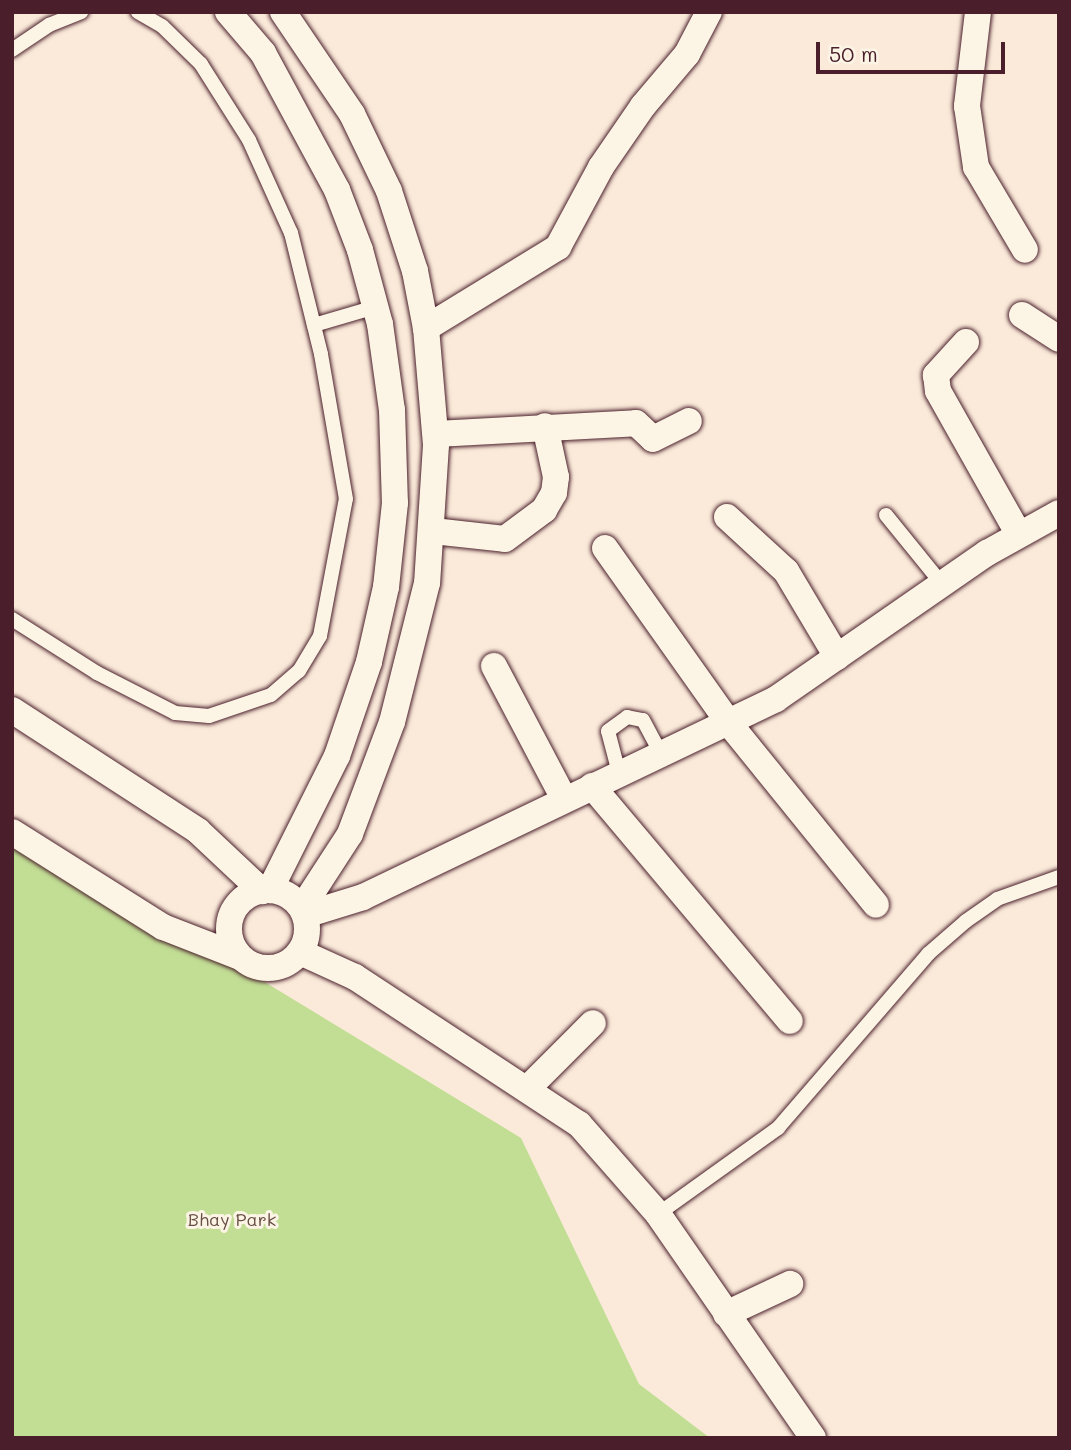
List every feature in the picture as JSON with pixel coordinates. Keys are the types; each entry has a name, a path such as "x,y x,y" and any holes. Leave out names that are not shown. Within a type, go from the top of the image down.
{"street":[{"path":"228,12 263,52 306,126 360,250 375,307 392,410 395,503 386,587 369,662 337,756 266,890"},
{"path":"283,12 352,114 389,191 415,271 426,328 436,434 433,531 425,596 392,722 350,834 304,911"},
{"path":"426,328 455,306 558,247 601,167 643,106 687,54 709,12"},
{"path":"978,12 967,106 976,167 1025,250"},
{"path":"1022,315 1059,339"},
{"path":"966,342 936,375 938,391 1019,535"},
{"path":"436,434 636,423 653,439 689,421"},
{"path":"433,531 505,539 544,510 556,477 545,426"},
{"path":"304,911 363,897 776,699 942,584 1059,513"},
{"path":"727,517 786,571 837,657"},
{"path":"605,548 728,722 876,905"},
{"path":"494,666 564,799"},
{"path":"12,710 198,831 266,890"},
{"path":"592,786 790,1021"},
{"path":"12,832 163,927 240,957 252,965 275,968 300,952 308,931 304,911 284,893 266,890 241,900 232,913 229,936 240,957"},
{"path":"300,952 355,976 579,1124 658,1214 813,1438"},
{"path":"527,1089 593,1023"},
{"path":"726,1314 790,1284"}],"lane":[{"path":"12,50 49,25 82,12"},
{"path":"12,619 97,673 175,713 209,716 271,695 299,671 320,636 346,499 314,326 291,233 249,140 201,64 162,26 138,12"},
{"path":"314,326 375,307"},
{"path":"886,515 942,584"},
{"path":"619,773 608,731 627,717 643,720 661,754"},
{"path":"658,1214 778,1128 928,954 966,921 997,899 1059,877"}],"green space":[{"name":"Bhay Park","path":"12,828 521,1138 639,1384 710,1438 12,1438"}]}
